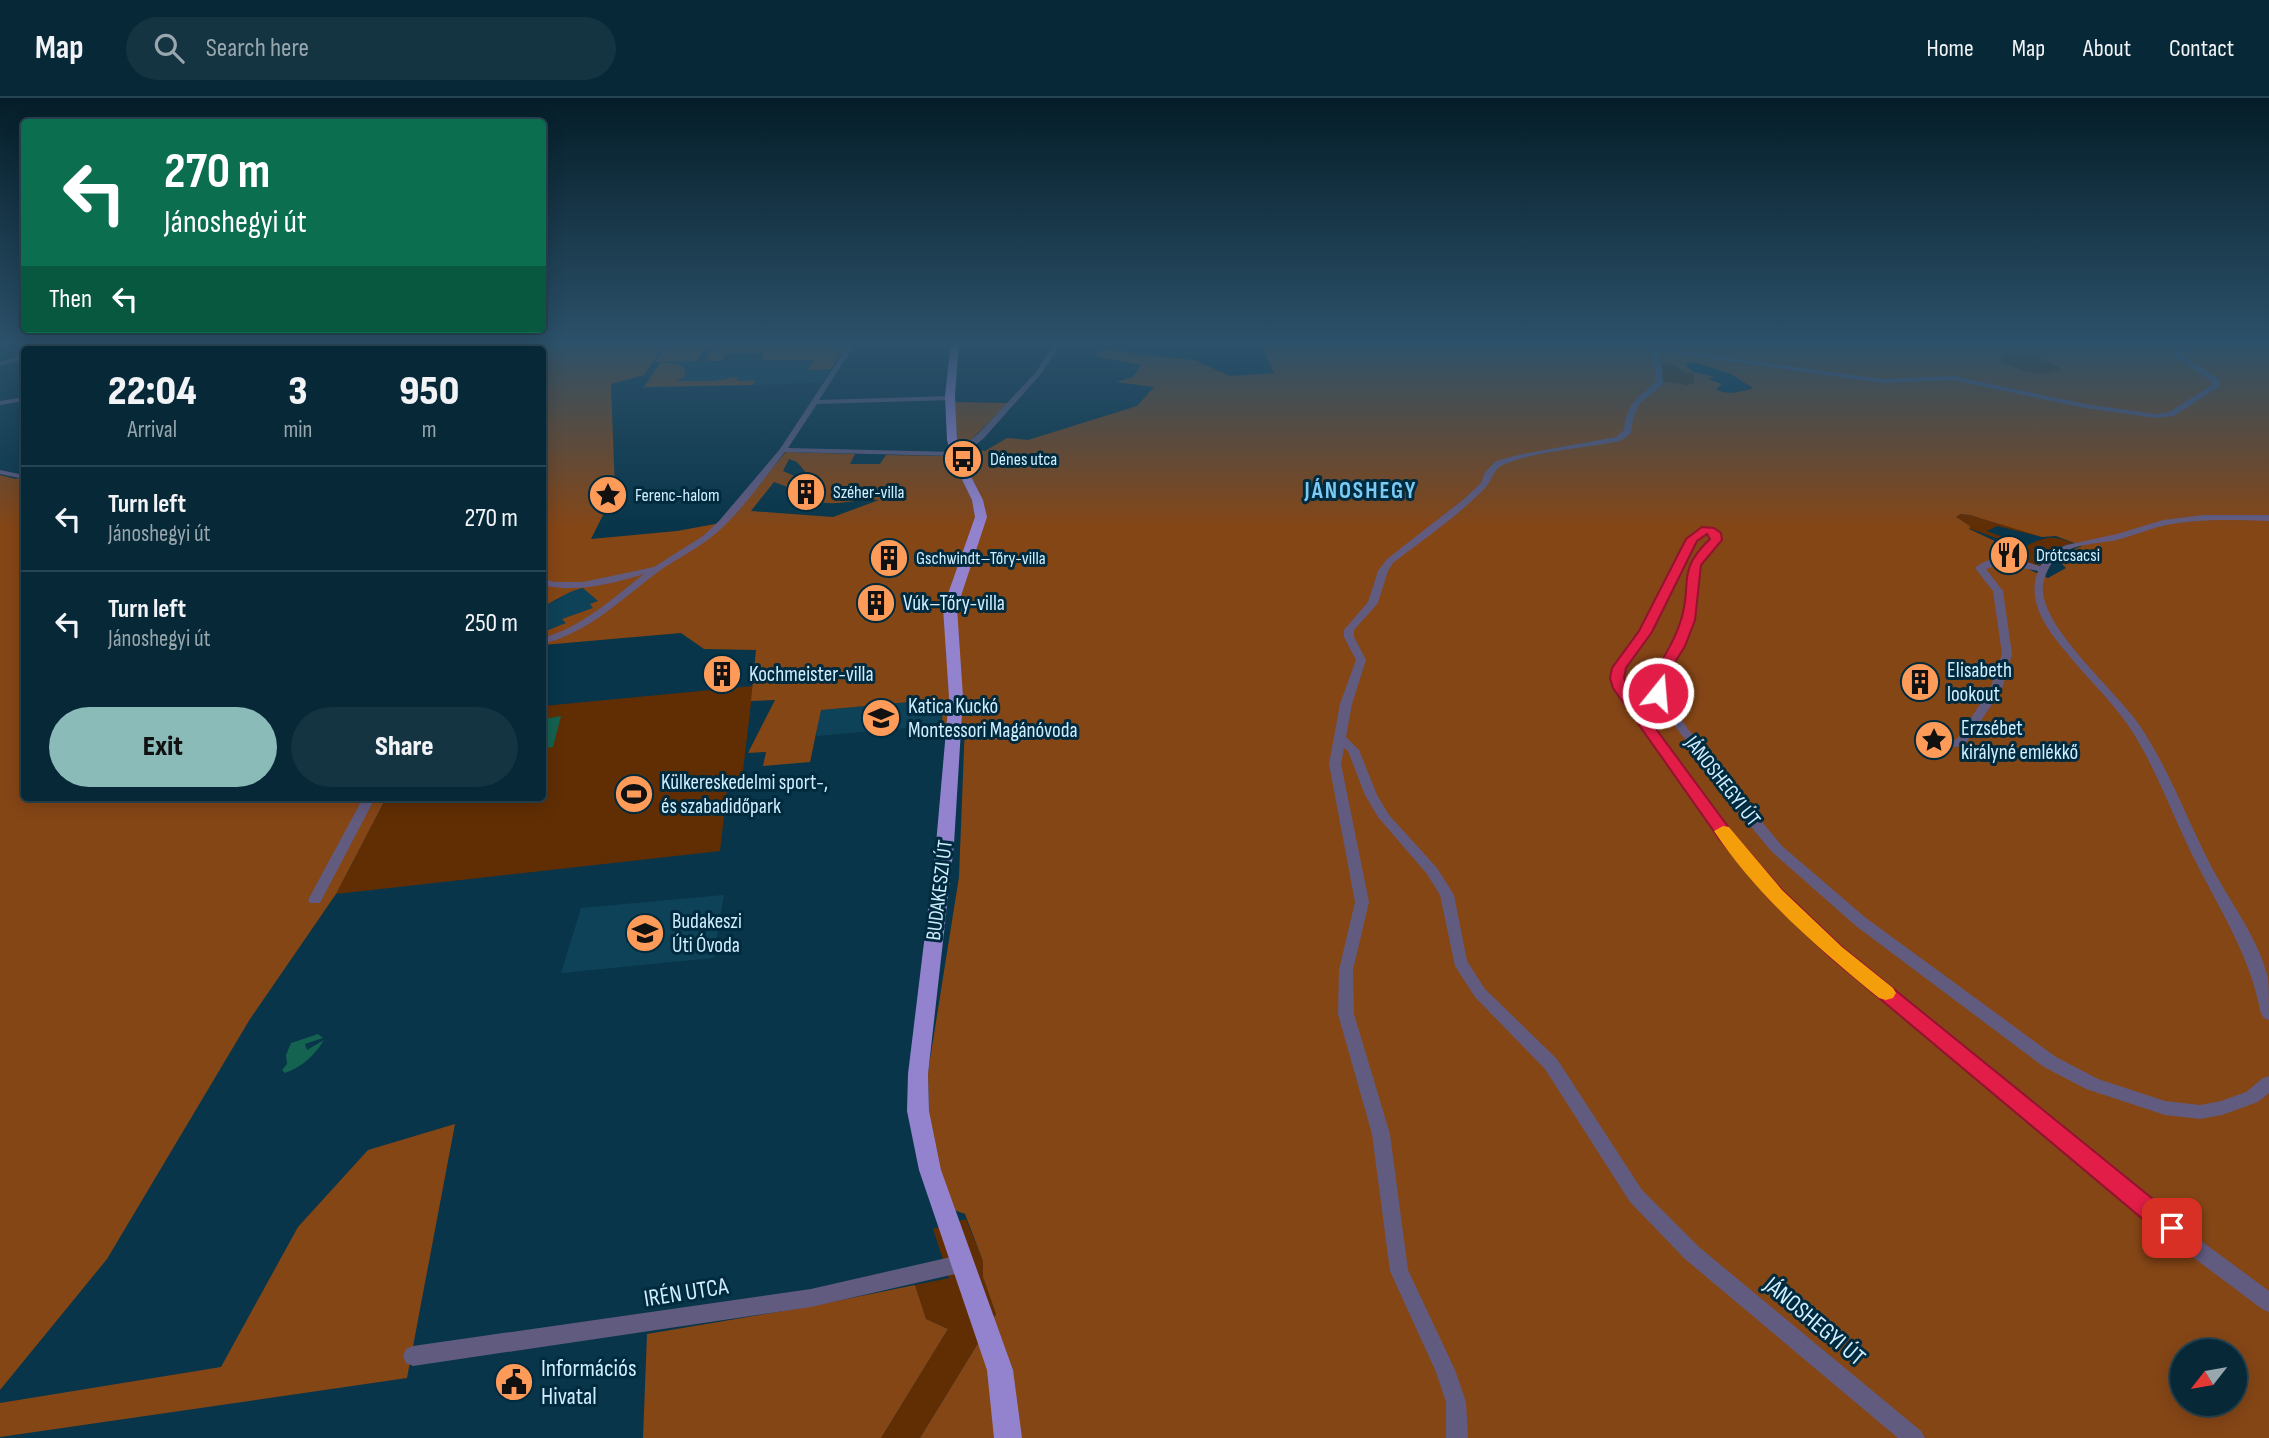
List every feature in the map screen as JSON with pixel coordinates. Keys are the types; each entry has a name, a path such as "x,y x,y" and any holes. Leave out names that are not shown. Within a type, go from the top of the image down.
{"main road":[{"name":"BUDAKESZI ÚT","path":"951,404 954,451 978,503 981,517 950,608 956,697 945,844 918,1074 918,1111 930,1170 1003,1384 1008,1438"}],"street":[{"path":"546,640 585,624 722,523 783,450 814,404"},
{"path":"783,450 954,451 970,445 981,436 1011,404"},
{"path":"1457,1438 1456,1402 1446,1370 1399,1271 1381,1134 1346,1014 1346,970 1362,902 1335,764 1346,704 1361,660 1349,636 1349,630 1373,603 1383,571 1390,561 1467,501 1485,484 1489,472 1499,463 1522,456 1605,444 1624,436 1637,404"},
{"path":"2073,404 2165,416 2186,404"},
{"path":"0,472 21,476"},
{"path":"2269,518 2218,518 2162,523 2068,547 2056,553 2043,570 2038,592 2046,617 2126,713 2166,782 2204,865 2247,939 2266,991 2269,1014"},
{"name":"JÁNOSHEGYI ÚT","path":"2269,1083 2252,1097 2222,1108 2200,1112 2165,1108 2092,1084 2050,1062 1861,922 1777,849 1757,825 1730,783 1684,731 1658,693 1657,680 1678,646 1688,620 1695,565 1717,536 1710,531 1696,534 1680,560 1646,632 1622,661 1617,678 1620,688 1636,712 1726,836 1776,894 1835,951 2182,1237 2269,1303"},
{"path":"1936,723 1946,743 1957,744 1962,740 1996,689 2007,654 1998,591 1980,568 1986,564 2002,562 2043,570"},
{"path":"546,583 583,585 661,566"},
{"name":"JÁNOSHEGYI ÚT","path":"1341,739 1353,750 1371,794 1384,817 1432,872 1447,895 1460,962 1480,993 1551,1064 1636,1196 1692,1253 1914,1438"},
{"path":"315,900 367,801"},
{"name":"IRÉN UTCA","path":"414,1356 968,1275"}],"shaded area":[{"path":"546,404 612,404 615,491 591,539 677,531 726,522 786,452 855,454 850,464 880,464 886,455 952,456 973,449 985,451 1007,438 1028,440 1139,404 2269,404 2269,1438 920,1438 996,1314 983,1277 983,1261 965,1214 954,1210 934,1151 929,1117 928,1072 959,877 965,724 942,725 943,699 821,710 810,762 763,766 766,752 748,753 775,700 751,701 756,650 704,649 681,633 546,645 546,631 566,623 562,619 593,608 590,604 598,601 583,588 546,604","holes":["789,459 797,462 824,494 818,502 879,500 833,517 751,511 774,482 793,489 806,486 799,478 783,471","1960,514 2042,537 2056,536 2082,546 2065,553 2059,561 2066,568 2048,578 2026,568 2001,564 1990,559 1989,552 1998,546 1997,542 1969,529 1970,526 1956,517"]},
{"path":"955,404 1007,404 966,445 957,444"},
{"path":"0,475 16,479 21,477 21,801 384,801 336,894 250,1019 107,1259 0,1390"},
{"path":"1960,514 1991,520 2042,537 1997,526 1987,531 2026,546 2050,538 2073,543 2056,548 2039,566 1995,559 1995,550 2010,543 1968,528 1970,526 1955,517"},
{"path":"584,588 599,601 590,604 594,608 563,619 567,623 546,631 546,605 568,591"},
{"name":"Külkereskedelmi sport-, és szabadidőpark","path":"753,686 741,788 727,789 720,851 336,894 384,801 546,801 546,706"},
{"name":"Katica Kuckó Montessori Magánóvoda","path":"943,699 942,725 816,736 820,710"},
{"path":"561,716 553,747 546,748 546,718"},
{"name":"Budakeszi Úti Óvoda","path":"724,895 713,958 561,973 581,908"},
{"path":"318,1034 323,1038 305,1044 307,1050 324,1040 316,1051 308,1060 285,1073 282,1070 287,1064 286,1055 291,1043"},
{"path":"455,1124 407,1378 0,1437 0,1403 221,1367 298,1227 368,1150"},
{"path":"966,1219 983,1261 983,1277 996,1314 920,1438 881,1438 948,1329 926,1319 915,1285 949,1278 933,1229"},
{"path":"915,1285 926,1319 948,1329 881,1438 643,1438 647,1334 812,1306"}],"slow traffic":[{"path":"1723,831 1776,894 1835,951 1886,993"}],"place":[{"name":"Dénes utca","path":"963,459"},
{"name":"Széher-villa","path":"806,492"},
{"name":"Ferenc-halom","path":"608,495"},
{"name":"Drótcsacsi","path":"2009,555"},
{"name":"Gschwindt–Tőry-villa","path":"889,558"},
{"name":"Vúk–Tőry-villa","path":"876,603"},
{"name":"Kochmeister-villa","path":"722,674"},
{"name":"Elisabeth lookout","path":"1920,682"},
{"name":"Katica Kuckó Montessori Magánóvoda","path":"881,718"},
{"name":"Erzsébet királyné emlékkő","path":"1934,740"},
{"name":"Külkereskedelmi sport-, és szabadidőpark","path":"634,794"},
{"name":"Budakeszi Úti Óvoda","path":"645,933"},
{"name":"Információs Hivatal","path":"514,1382"}],"district":[{"name":"JÁNOSHEGY","path":"1361,490"}],"route":[{"path":"1658,693 1657,680 1678,646 1688,620 1695,565 1716,540 1717,536 1710,531 1702,531 1692,539 1646,632 1622,661 1617,678 1620,688 1726,836 1776,894 1835,951 2172,1228"}]}
